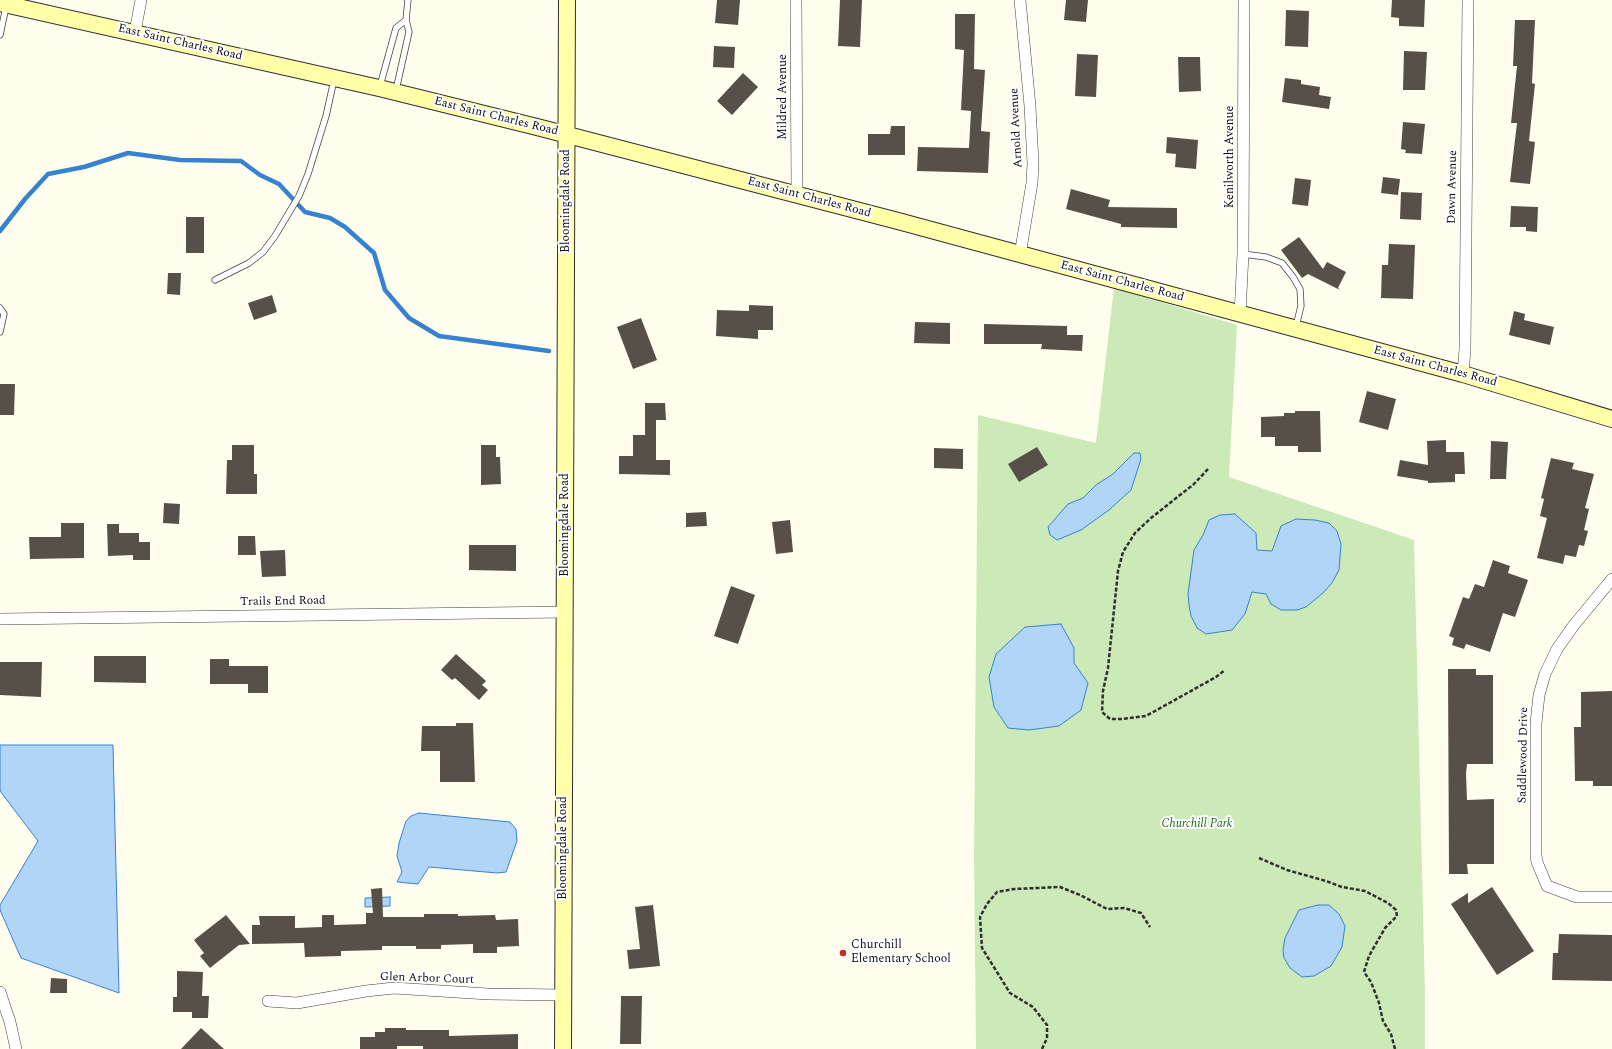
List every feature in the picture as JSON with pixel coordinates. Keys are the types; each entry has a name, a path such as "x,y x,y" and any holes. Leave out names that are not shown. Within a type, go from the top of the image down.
{"street":[{"path":"135,32 141,0"},
{"name":"Bloomingdale Road","path":"563,1049 566,612 567,0"},
{"name":"Mildred Avenue","path":"796,0 797,194"},
{"name":"Arnold Avenue","path":"1020,0 1030,106 1033,164 1032,183 1020,255"},
{"name":"Kenilworth Avenue","path":"1240,314 1243,254 1244,0"},
{"name":"Dawn Avenue","path":"1462,374 1465,349 1468,0"},
{"name":"East Saint Charles Road","path":"3,4 135,32 396,92 797,194 1462,374 1612,419"},
{"name":"Saddlewood Drive","path":"1612,579 1557,649 1545,674 1536,711 1537,862 1547,886 1577,896 1612,897"},
{"name":"Trails End Road","path":"0,619 566,612"},
{"name":"Glen Arbor Court","path":"268,1001 298,1002 394,988 495,994 563,995"},
{"path":"0,992 10,1022 16,1049"}],"lane":[{"path":"396,92 409,32 406,20 408,0"},
{"path":"0,35 3,4"},
{"path":"379,88 396,28 406,20"},
{"path":"216,280 249,263 263,252 275,236 299,196 318,142 334,78"},
{"path":"1243,254 1266,257 1282,264 1293,277 1300,289 1301,306 1295,329"},
{"path":"0,308 4,314 0,332"}],"path":[{"path":"1208,469 1194,484 1151,518 1135,533 1123,552 1118,571 1108,668 1103,692 1102,712 1110,719 1146,716 1216,677 1225,670"},
{"path":"1260,858 1287,870 1307,875 1342,888 1365,891 1388,903 1396,910 1397,916 1385,928 1369,956 1364,972 1371,982 1383,1021 1391,1034 1395,1049"},
{"path":"1042,1049 1047,1038 1047,1025 1034,1007 1010,992 982,948 980,918 987,904 997,892 1014,889 1060,887 1080,895 1107,909 1124,908 1141,913 1150,927"}],"green space":[{"name":"Churchill Park","path":"1114,288 1237,325 1229,477 1414,540 1425,993 1425,1049 976,1049 974,857 978,415 1096,443"}],"water":[{"path":"1134,453 1140,453 1141,459 1131,490 1109,510 1081,530 1057,540 1050,535 1048,527 1068,504 1083,498 1096,485 1113,474"},
{"path":"1235,514 1256,533 1257,550 1272,551 1281,526 1296,519 1315,520 1329,523 1337,531 1341,544 1339,570 1332,583 1323,593 1306,607 1297,610 1281,610 1271,604 1266,594 1252,592 1245,614 1232,630 1206,634 1197,628 1191,616 1189,605 1188,594 1194,550 1203,535 1209,520 1220,515"},
{"path":"1061,624 1074,648 1074,663 1088,683 1081,710 1059,726 1029,730 1008,728 994,707 989,677 996,654 1025,627"},
{"path":"0,745 113,745 119,993 21,958 0,910 0,905 38,841 0,791"},
{"path":"419,813 510,822 516,829 517,841 506,872 497,873 429,867 418,884 397,882 402,872 397,856 399,843 406,821 411,816"},
{"path":"390,897 390,906 365,907 365,898"},
{"path":"1318,905 1329,905 1339,914 1345,926 1342,947 1331,966 1314,976 1302,977 1290,968 1284,958 1283,950 1285,938 1299,910"}],"building":[{"path":"717,0 740,0 738,25 715,23"},
{"path":"840,0 862,0 860,47 838,46"},
{"path":"1066,0 1088,0 1086,22 1064,20"},
{"path":"1392,0 1425,0 1424,27 1399,26 1399,18 1391,17"},
{"path":"1286,10 1309,11 1308,47 1285,46"},
{"path":"955,14 975,14 974,69 985,70 981,131 990,132 988,173 917,171 918,147 969,148 971,111 961,110 964,50 955,49"},
{"path":"1515,20 1535,20 1532,83 1535,84 1529,141 1535,142 1530,184 1510,182 1517,123 1511,123 1517,66 1513,66"},
{"path":"714,46 735,47 734,68 713,67"},
{"path":"1404,51 1427,52 1425,90 1403,90"},
{"path":"1077,54 1098,55 1096,97 1075,96"},
{"path":"1178,57 1200,57 1201,91 1179,92"},
{"path":"743,73 758,87 732,115 717,101"},
{"path":"1285,78 1301,80 1301,84 1320,87 1319,95 1331,97 1329,109 1282,102"},
{"path":"1403,122 1425,124 1422,154 1405,153 1406,150 1401,149"},
{"path":"891,126 905,126 905,155 868,155 868,134 890,134"},
{"path":"1167,137 1198,140 1196,169 1175,167 1176,154 1166,153"},
{"path":"1383,177 1400,179 1398,195 1381,193"},
{"path":"1295,178 1311,180 1308,206 1292,204"},
{"path":"1071,189 1110,200 1108,207 1177,208 1177,228 1121,227 1121,224 1066,209"},
{"path":"1401,192 1422,193 1421,220 1400,219"},
{"path":"1511,206 1538,207 1537,232 1526,231 1526,227 1510,227"},
{"path":"186,217 204,217 204,253 186,253"},
{"path":"1299,237 1323,269 1327,262 1346,272 1338,288 1340,290 1308,274 1302,278 1281,250"},
{"path":"1389,244 1415,245 1413,299 1381,298 1382,265 1388,265"},
{"path":"168,273 181,273 180,295 167,294"},
{"path":"272,295 277,312 254,320 248,303"},
{"path":"749,305 773,306 773,330 758,330 758,339 716,336 717,310 749,311"},
{"path":"1514,311 1525,314 1524,320 1554,327 1550,345 1509,335"},
{"path":"641,318 657,360 633,369 617,327"},
{"path":"915,322 950,323 950,344 914,343"},
{"path":"984,324 1067,326 1067,335 1083,335 1082,351 1041,349 1042,344 984,344"},
{"path":"0,384 15,384 14,415 0,415"},
{"path":"1367,391 1396,399 1388,430 1359,422"},
{"path":"645,403 665,403 666,420 656,420 656,460 670,460 670,475 619,474 619,456 633,456 633,435 645,435"},
{"path":"1295,411 1320,411 1321,452 1298,452 1298,446 1275,446 1275,437 1261,437 1261,417 1284,416 1284,413 1295,413"},
{"path":"1446,440 1446,452 1464,452 1465,474 1455,474 1455,482 1428,483 1428,481 1397,476 1400,460 1428,465 1427,441"},
{"path":"1491,441 1508,442 1506,479 1490,479"},
{"path":"232,445 254,445 254,474 257,474 257,494 226,494 227,460 232,460"},
{"path":"481,445 496,445 496,457 500,457 501,484 481,485"},
{"path":"1037,447 1048,465 1019,482 1008,464"},
{"path":"934,448 963,449 963,469 934,468"},
{"path":"1551,458 1574,463 1572,469 1594,474 1585,508 1589,509 1584,530 1588,531 1584,546 1579,545 1576,557 1565,555 1563,564 1537,558 1547,518 1540,516 1544,499 1541,498"},
{"path":"164,503 180,504 179,524 163,523"},
{"path":"706,512 707,526 686,527 686,513"},
{"path":"790,520 793,552 776,554 772,522"},
{"path":"61,523 84,523 84,558 30,559 29,537 61,537"},
{"path":"107,524 119,524 119,533 139,533 139,542 150,542 150,560 133,560 133,555 108,556"},
{"path":"238,536 255,536 256,555 238,555"},
{"path":"469,545 516,545 516,571 469,570"},
{"path":"285,550 286,576 262,577 260,551"},
{"path":"1493,560 1510,566 1508,573 1528,580 1515,617 1503,613 1490,652 1466,644 1464,649 1452,645 1454,638 1449,636 1463,597 1469,599 1475,584 1484,587"},
{"path":"731,586 755,595 738,644 714,636"},
{"path":"456,654 486,681 482,685 488,690 479,700 455,678 452,680 441,670"},
{"path":"94,656 146,656 146,683 94,682"},
{"path":"210,659 229,659 229,666 268,666 268,693 248,693 248,684 210,684"},
{"path":"0,662 42,662 41,697 0,695"},
{"path":"1448,669 1476,669 1476,675 1493,675 1493,764 1467,764 1466,773 1467,800 1494,799 1494,864 1467,864 1468,874 1449,874"},
{"path":"1612,691 1612,786 1593,786 1593,781 1575,781 1574,727 1581,727 1581,692"},
{"path":"456,723 473,723 475,782 440,782 440,751 421,751 422,726 456,726"},
{"path":"1492,887 1534,951 1497,975 1451,904 1468,893 1468,903"},
{"path":"382,888 383,917 424,917 424,914 458,914 458,916 495,915 496,920 518,919 519,946 497,947 497,953 473,953 473,944 441,945 441,949 416,949 416,946 382,946 382,950 341,951 341,956 305,957 304,943 252,944 252,925 260,925 259,916 295,916 295,928 322,927 322,915 334,915 334,925 366,924 366,913 373,913 371,889"},
{"path":"653,905 660,966 629,969 627,950 640,949 635,907"},
{"path":"226,915 250,944 239,945 210,968 200,956 204,953 194,940"},
{"path":"1559,934 1612,935 1612,981 1552,980 1553,953 1558,953"},
{"path":"177,971 203,972 202,996 209,996 208,1018 192,1018 192,1012 173,1012 173,997 177,997"},
{"path":"51,978 67,979 67,993 50,993"},
{"path":"621,996 642,996 641,1044 620,1044"},
{"path":"201,1028 224,1049 181,1049"},
{"path":"385,1028 406,1028 406,1030 449,1030 449,1036 518,1034 518,1049 423,1049 423,1046 397,1046 397,1049 360,1049 360,1037 375,1037 375,1032 385,1032"}],"waterway":[{"path":"0,231 25,199 48,174 84,167 128,153 180,160 241,161 260,175 279,184 305,212 330,218 345,227 374,253 385,290 409,318 439,336 549,351"}],"place":[{"name":"Churchill Elementary School","path":"843,953"}]}
